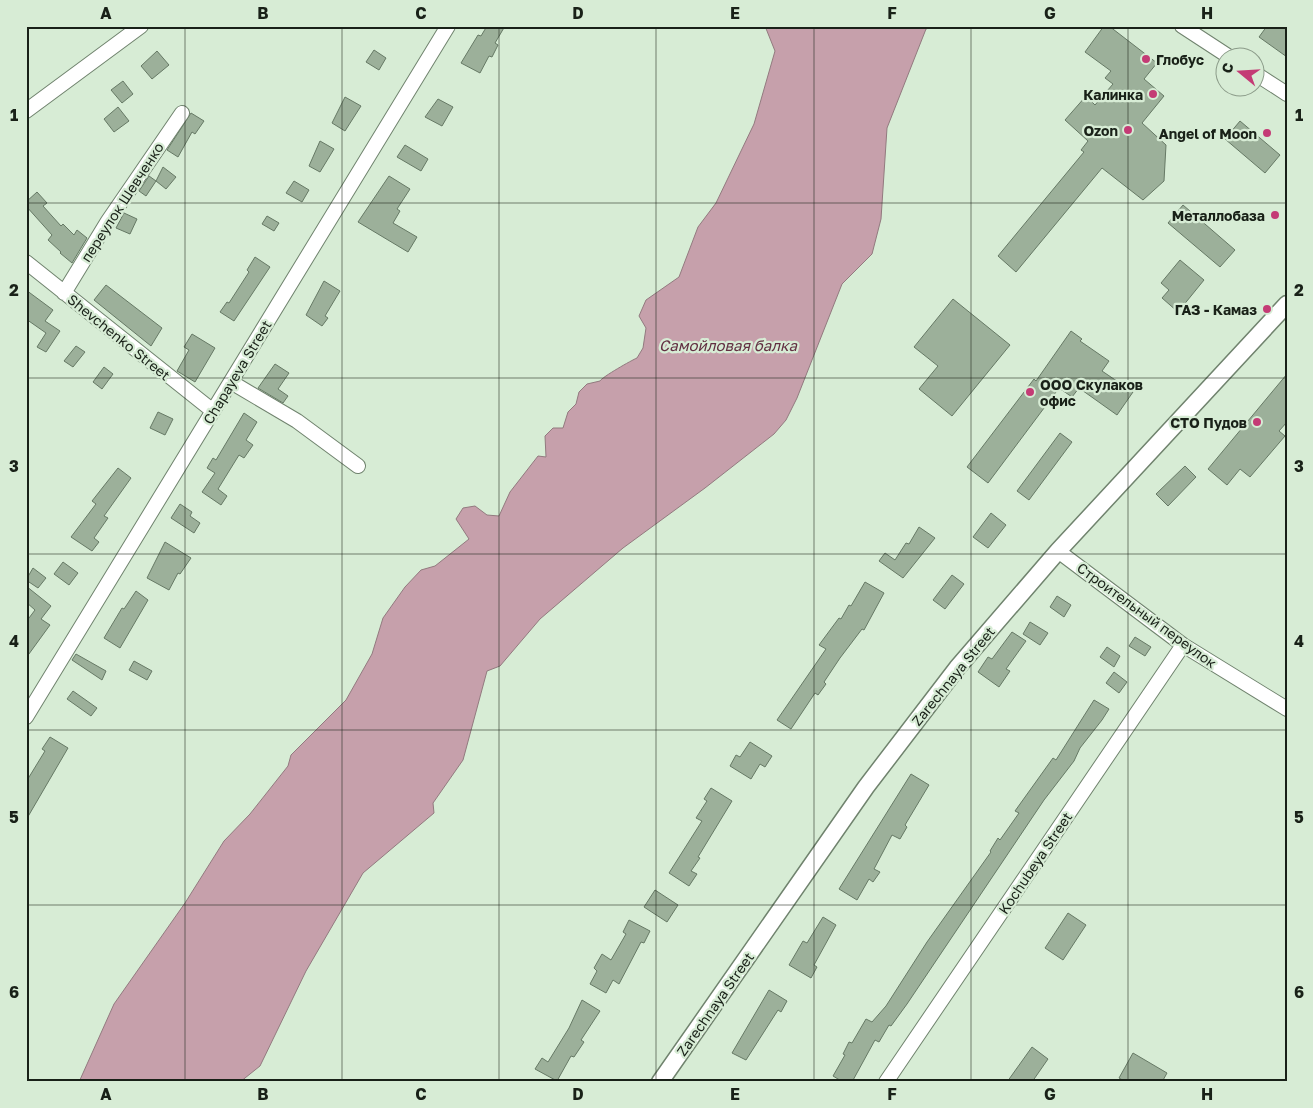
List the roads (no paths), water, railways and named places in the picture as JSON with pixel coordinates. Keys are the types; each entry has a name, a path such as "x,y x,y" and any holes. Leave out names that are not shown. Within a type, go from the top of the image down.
{"main road":[{"name":"Zarechnaya Street","path":"660,1082 866,787 957,668 1058,551 1287,304"}],"street":[{"path":"26,111 141,26"},
{"name":"Chapayeva Street","path":"26,717 448,26"},
{"path":"1182,26 1216,48"},
{"path":"1266,80 1287,94"},
{"name":"переулок Шевченко","path":"64,293 108,221 182,113"},
{"name":"Shevchenko Street","path":"26,262 213,412"},
{"path":"231,382 297,421 358,466"},
{"name":"Строительный переулок","path":"1058,551 1183,645 1287,709"},
{"name":"Kochubeya Street","path":"886,1082 1183,645"}],"water":[{"name":"Самойловая балка","path":"765,26 932,26 926,29 887,128 881,219 872,254 842,284 797,398 786,420 774,434 705,488 623,548 540,619 500,666 487,671 463,760 433,803 434,813 363,873 306,971 260,1066 240,1082 79,1082 114,1004 185,903 224,841 250,814 288,766 291,755 346,700 372,654 383,618 405,587 421,570 435,566 469,539 456,519 463,508 475,506 487,515 499,516 510,492 538,456 546,457 545,436 553,428 563,428 568,412 576,404 579,392 587,384 600,381 611,372 637,358 643,348 646,328 639,316 646,300 679,277 698,227 716,203 754,124 775,51"}],"place":[{"name":"Глобус","path":"1146,59"},
{"name":"Калинка","path":"1153,94"},
{"name":"Ozon","path":"1128,130"},
{"name":"Angel of Moon","path":"1267,133"},
{"name":"Металлобаза","path":"1275,215"},
{"name":"ГАЗ - Камаз","path":"1267,309"},
{"name":"ООО Скулаков офис","path":"1030,392"},
{"name":"СТО Пудов","path":"1257,422"}]}
